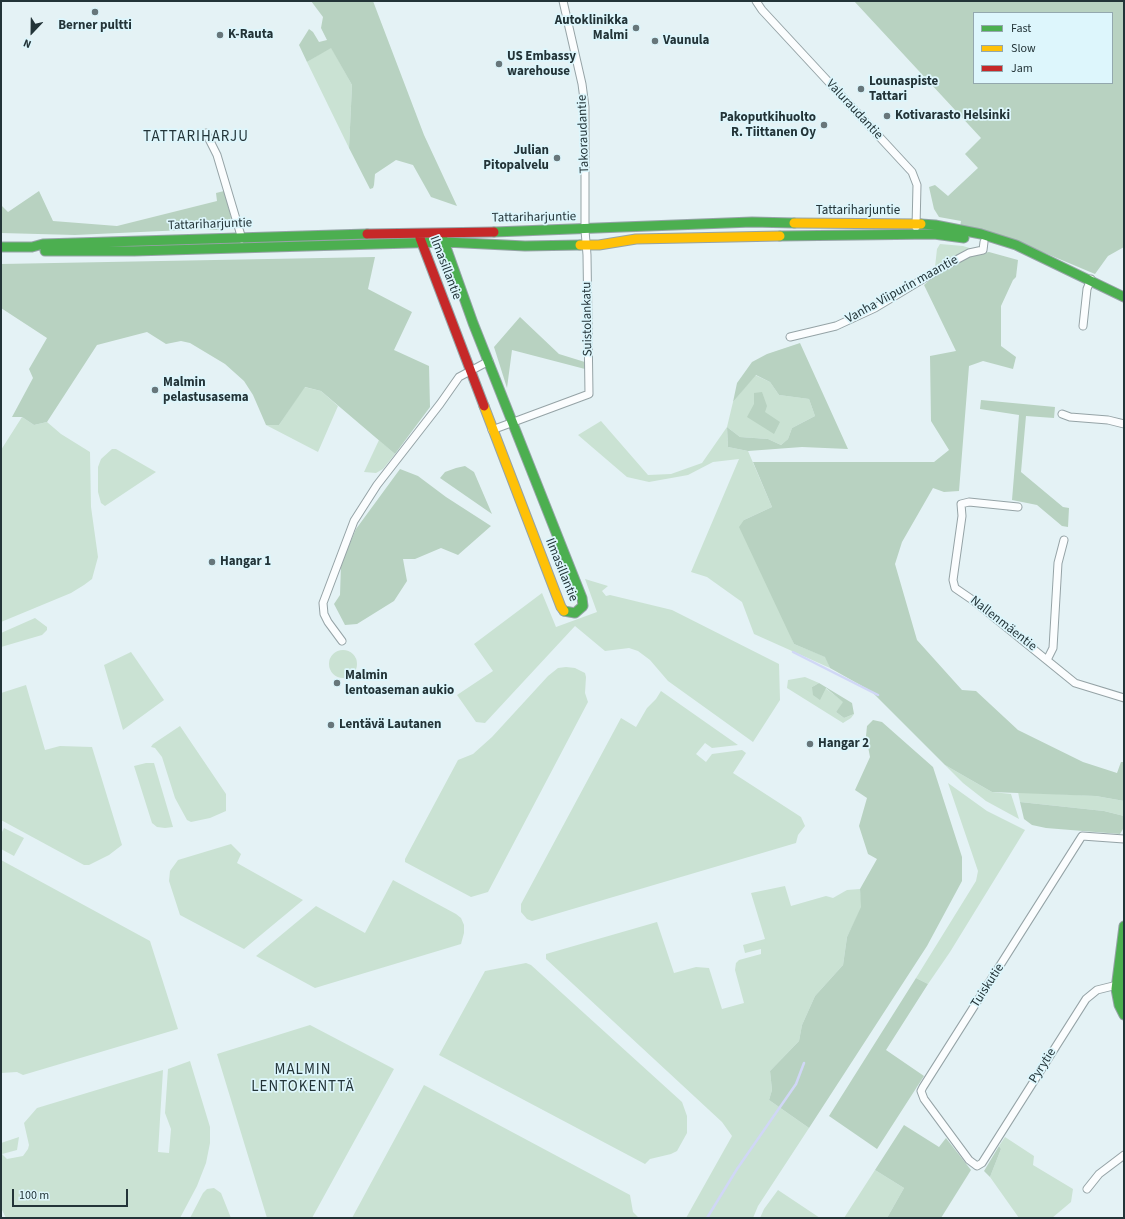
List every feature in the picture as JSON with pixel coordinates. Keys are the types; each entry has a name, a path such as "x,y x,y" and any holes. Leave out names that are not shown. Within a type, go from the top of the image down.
{"main road":[{"name":"Tattariharjuntie","path":"1,247 32,247 44,244 325,234 585,230 752,222 916,224 935,225 981,234 1016,244 1033,254 1091,279 1124,297"},
{"name":"Ilmasillantie","path":"418,233 560,606 568,614 576,613 581,609 582,598 488,361 441,233"},
{"name":"Tattariharjuntie","path":"32,247 43,251 134,251 445,242 525,246 586,245 658,238 916,234 951,236 984,242 1033,254"},
{"name":"Tattariharjuntie","path":"1091,279 1124,289"},
{"path":"1124,926 1119,1005 1124,1015"},
{"path":"1124,973 1120,984 1124,997"}],"street":[{"name":"Takoraudantie","path":"563,1 582,84 585,107 586,245"},
{"name":"Valuraudantie","path":"756,1 767,16 912,172 917,185 916,234"},
{"path":"206,133 218,155 244,247"},
{"name":"Vanha Viipurin maantie","path":"790,337 836,326 875,308 950,263 969,253 983,250 984,242"},
{"name":"Suistolankatu","path":"512,423 589,394 586,245"},
{"path":"1083,326 1087,289 1091,279"},
{"path":"342,641 328,622 324,614 323,604 354,521 377,485 459,377 488,361"},
{"path":"1062,414 1070,417 1108,420 1124,424"},
{"path":"492,430 512,423"},
{"name":"Nallenmäentie","path":"1018,507 969,502 961,504 962,516 953,580 955,588 1075,683 1124,698"},
{"path":"1047,660 1053,648 1058,563 1064,540"},
{"name":"Tuiskutie","path":"977,1166 969,1160 924,1099 921,1091 1082,836 1124,839"},
{"name":"Pyrytie","path":"977,1166 982,1163 1086,999 1097,990 1120,984"},
{"path":"1087,1189 1099,1174 1124,1155"}],"green space":[{"path":"311,1 373,1 424,135 457,206 431,197 413,165 396,160 375,174 373,188 370,189 349,148 352,85 331,48 307,62 299,45 309,29 313,32 319,42 327,40 321,28 323,17"},
{"path":"854,1 1124,1 1124,247 1108,256 1095,274 1033,248 960,227 961,221 939,217 934,209 929,187 935,185 948,196 978,168 965,154 981,138"},
{"path":"331,47 352,85 349,148 307,62"},
{"path":"39,191 53,221 117,226 217,201 216,193 224,191 231,217 229,224 223,229 215,230 206,229 75,235 1,233 1,205 8,212"},
{"path":"940,244 963,246 973,249 937,268 935,267 937,249"},
{"path":"989,252 1018,260 1016,277 1013,280 1001,306 1001,346 1016,357 1013,369 983,361 969,366 959,491 944,492 933,488 902,542 895,564 917,640 962,690 976,691 1018,730 1083,762 1117,773 1121,762 1124,762 1124,801 1096,796 992,792 945,765 871,691 830,668 825,657 794,644 739,527 744,520 772,507 753,462 934,462 949,450 931,421 930,356 956,351 924,285 935,275 967,256"},
{"path":"375,257 368,289 412,312 394,350 429,366 430,407 395,454 321,391 305,387 279,425 266,425 253,395 244,381 225,364 190,343 181,341 166,344 147,332 97,345 47,422 34,425 22,417 12,417 33,378 29,369 47,338 1,308 1,264"},
{"path":"520,317 559,354 588,363 585,369 512,350 507,388 494,347"},
{"path":"800,343 848,449 802,447 748,451 728,447 727,427 740,437 768,439 781,445 788,439 792,428 815,416 809,399 779,395 770,382 756,375 733,402 737,383 752,362 767,354"},
{"path":"755,375 770,382 779,395 809,399 815,416 792,428 788,439 781,445 768,439 740,437 727,427 733,402"},
{"path":"304,387 321,391 338,406 318,452 266,425 279,425"},
{"path":"762,392 767,406 765,412 780,422 774,434 747,417 754,404 754,393"},
{"path":"981,400 1055,407 1054,418 1026,416 1021,472 1063,507 1069,508 1068,527 1062,526 1037,505 1012,500 1019,415 980,409"},
{"path":"22,417 34,425 47,422 61,434 90,452 91,507 98,557 92,579 84,585 71,593 1,622 1,450"},
{"path":"601,421 648,475 671,474 702,463 727,427 728,447 748,451 772,507 744,520 794,644 826,657 830,668 754,634 742,602 707,577 691,572 739,459 713,462 688,475 649,482 627,477 578,435"},
{"path":"379,440 395,454 383,469 376,473 364,472"},
{"path":"112,449 116,449 156,472 105,506 101,503 98,492 98,467 101,459"},
{"path":"465,466 474,472 492,514 440,478 445,472"},
{"path":"400,469 418,476 446,497 491,526 458,555 441,548 415,559 403,559 407,581 394,601 357,624 345,625 334,604 340,595 341,564 356,529"},
{"path":"585,579 608,586 602,591 606,596 610,595 672,610 779,664 780,700 753,742 668,681 650,660 638,651 629,648 605,651 575,626 485,723 476,722 457,695 493,671 474,644 542,593 556,627 597,612"},
{"path":"35,618 47,627 47,630 42,635 1,647 1,633"},
{"path":"343,650 353,654 357,664 353,674 343,678 333,674 329,664 333,654"},
{"path":"131,652 164,700 123,730 104,665"},
{"path":"558,668 575,668 585,673 585,693 588,702 488,892 471,897 405,862 405,859 458,760 473,754 492,737 548,676"},
{"path":"805,677 819,683 812,687 825,688 844,702 836,712 844,718 854,714 851,718 843,723 787,688 788,680"},
{"path":"819,683 852,703 854,714 844,718 836,712 843,702 826,688 820,700 813,695 812,687"},
{"path":"26,685 45,750 60,746 92,747 122,845 109,855 89,865 84,865 1,820 1,693"},
{"path":"661,691 738,745 712,748 705,743 696,754 706,762 712,754 742,750 746,753 733,773 801,817 805,826 798,835 796,843 532,921 527,919 521,912 521,904 621,718 636,727 647,708 656,699"},
{"path":"873,720 882,722 933,767 962,857 962,881 927,946 809,1128 769,1100 772,1090 770,1071 799,1041 802,1025 815,996 843,965 847,937 861,907 860,889 877,859 868,854 859,826 867,798 855,790 870,757 866,736 867,726"},
{"path":"180,726 226,794 226,811 210,818 191,822 187,820 175,798 162,757 155,748 151,747 153,744"},
{"path":"154,763 173,827 157,827 152,823 134,766"},
{"path":"945,765 992,792 1011,794 1019,819 986,801 963,783"},
{"path":"948,783 987,811 1025,830 950,952 928,984 916,978 976,881 978,871"},
{"path":"1018,792 1096,796 1124,801 1124,816 1104,811 1020,802"},
{"path":"1020,802 1104,811 1124,816 1123,829 1120,834 1046,828 1032,825 1024,819"},
{"path":"4,828 24,838 14,856 1,849 1,834"},
{"path":"231,844 241,854 237,863 303,900 244,949 180,915 169,881 170,871 178,860"},
{"path":"1,860 150,941 178,1029 23,1075 17,1072 1,1073"},
{"path":"393,880 461,918 464,925 464,933 461,944 315,988 256,956 316,906 365,933"},
{"path":"785,886 791,906 826,896 833,898 847,890 860,889 862,907 847,937 843,965 815,996 802,1025 799,1041 770,1071 772,1090 769,1100 809,1128 758,1206 753,1218 686,1218 732,1136 722,1122 546,959 546,954 657,922 674,973 696,967 709,968 722,1009 744,1003 735,970 736,963 739,960 761,954 761,949 745,953 743,945 765,939 751,893"},
{"path":"526,963 531,965 682,1102 687,1116 687,1133 677,1151 650,1159 645,1164 439,1055 485,971"},
{"path":"916,978 928,984 886,1050 924,1076 877,1149 829,1116"},
{"path":"310,1025 394,1069 312,1218 267,1218 217,1054"},
{"path":"190,1061 210,1127 210,1143 206,1163 197,1186 180,1218 6,1218 1,1208 1,1143 19,1137 17,1150 2,1154 7,1159 23,1156 29,1145 24,1123 37,1108 163,1070 158,1152 169,1153 171,1129 165,1113 168,1069"},
{"path":"424,1085 630,1195 633,1212 639,1218 352,1218"},
{"path":"904,1125 939,1147 946,1138 971,1170 941,1218 887,1218 904,1188 875,1170"},
{"path":"1005,1137 1034,1156 1033,1165 1073,1189 1071,1202 1052,1218 1019,1218 990,1177 1001,1149 999,1146"},
{"path":"999,1146 1001,1149 990,1177 984,1171"},
{"path":"875,1170 904,1188 887,1218 844,1218"},
{"path":"214,1188 221,1193 231,1218 190,1218 203,1193 207,1189"},
{"path":"778,1190 820,1218 760,1218 764,1209"}],"waterway":[{"path":"793,652 878,695"},
{"path":"707,1218 737,1169 796,1084 804,1063"}],"traffic: fast":[{"path":"494,232 752,222 794,223"},
{"path":"921,224 935,225 981,234 1016,245 1124,297"},
{"path":"1,247 32,247 43,244 367,234"},
{"path":"780,236 934,234 964,238"},
{"path":"442,236 473,323 582,598 583,606 575,613 564,611"},
{"path":"45,251 134,251 445,242 525,246 580,245"},
{"path":"1124,926 1116,989 1119,1005 1124,1015"},
{"path":"1124,973 1124,997"}],"traffic: slow":[{"path":"794,223 921,224"},
{"path":"580,245 599,245 636,239 780,236"},
{"path":"484,406 561,607 564,611"}],"traffic: jam":[{"path":"367,234 494,232"},
{"path":"420,238 484,406"}],"place":[{"name":"Berner pultti","path":"95,12"},
{"name":"Autoklinikka Malmi","path":"636,28"},
{"name":"K-Rauta","path":"220,35"},
{"name":"Vaunula","path":"655,41"},
{"name":"US Embassy warehouse","path":"499,64"},
{"name":"Lounaspiste Tattari","path":"861,89"},
{"name":"Kotivarasto Helsinki","path":"887,116"},
{"name":"Pakoputkihuolto R. Tiittanen Oy","path":"824,125"},
{"name":"Julian Pitopalvelu","path":"557,158"},
{"name":"Malmin pelastusasema","path":"155,390"},
{"name":"Hangar 1","path":"212,562"},
{"name":"Malmin lentoaseman aukio","path":"337,683"},
{"name":"Lentävä Lautanen","path":"331,725"},
{"name":"Hangar 2","path":"810,744"}],"district":[{"name":"TATTARIHARJU","path":"196,138"},
{"name":"MALMIN LENTOKENTTÄ","path":"303,1080"}]}
